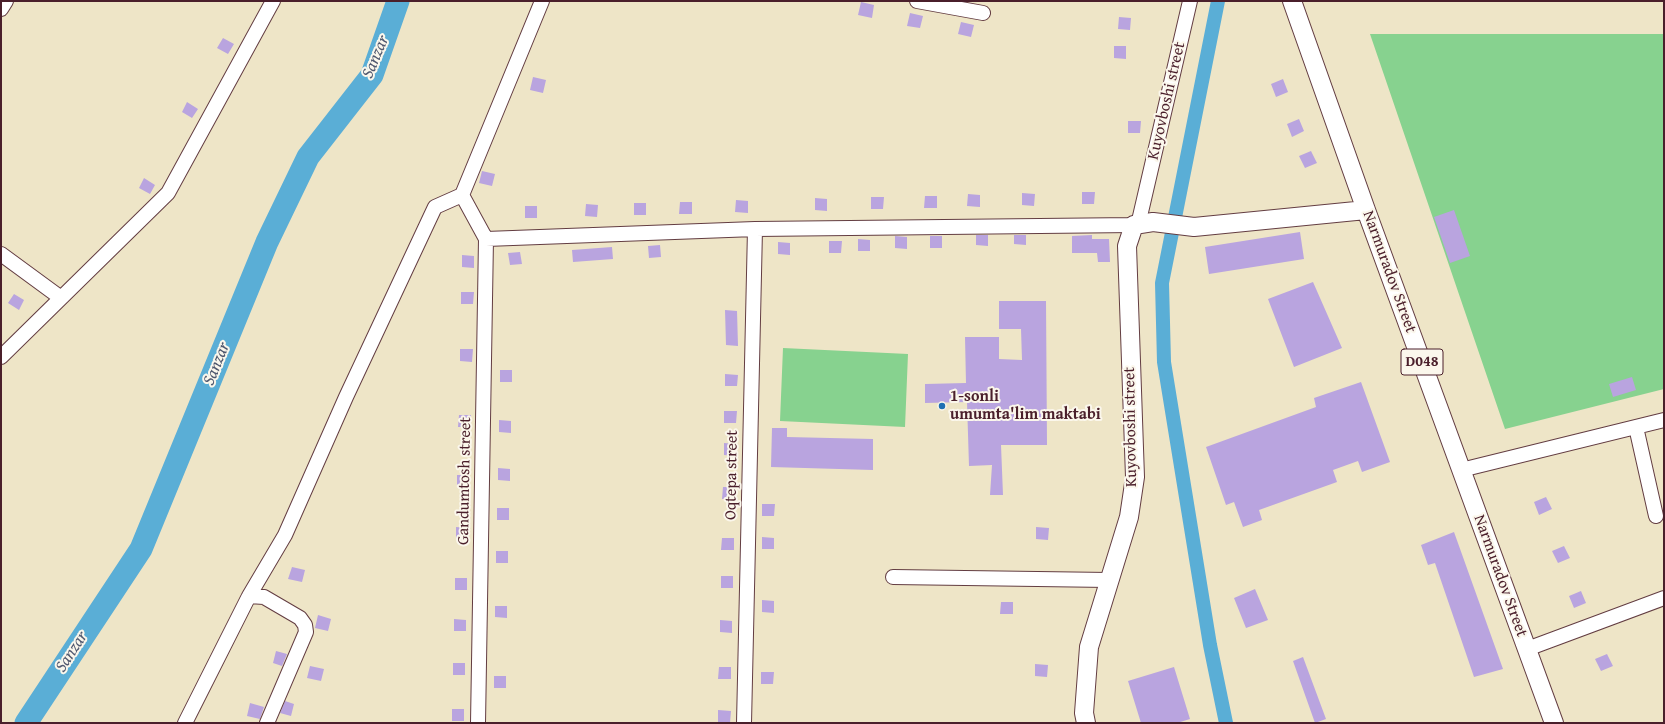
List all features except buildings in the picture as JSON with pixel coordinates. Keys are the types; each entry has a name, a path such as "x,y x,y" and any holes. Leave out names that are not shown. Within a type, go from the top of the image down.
{"main road":[{"name":"Narmuradov Street","path":"1292,1 1366,210 1554,723"},
{"path":"1142,224 1194,227 1366,210"},
{"name":"Kuyovboshi street","path":"1086,723 1084,713 1089,647 1128,517 1135,477 1127,246 1142,224"}],"street":[{"path":"1,9 6,1"},
{"path":"1,357 168,193 273,1"},
{"path":"185,723 249,596 285,535 346,397 435,207 462,196 542,1"},
{"path":"917,1 983,13"},
{"name":"Kuyovboshi street","path":"1142,224 1190,1"},
{"path":"462,196 486,239 755,229 1142,224"},
{"name":"Oqtepa street","path":"744,723 755,229"},
{"name":"Gandumtosh street","path":"478,723 486,239"},
{"path":"1,254 60,298"},
{"path":"1461,470 1664,420"},
{"path":"1636,427 1656,516"},
{"path":"893,577 1109,580"},
{"path":"249,596 264,597 300,618 306,632 267,723"},
{"path":"1527,649 1664,598"}],"green space":[{"path":"1370,34 1664,34 1664,389 1505,429"},
{"path":"783,348 908,354 905,427 780,421"}],"waterway":[{"name":"Sanzar","path":"26,723 141,549 267,242 308,157 372,75 398,1"},
{"path":"1218,1 1162,283 1164,362 1210,645 1226,723"}],"place":[{"name":"1-sonli umumta'lim maktabi","path":"942,406"}]}
